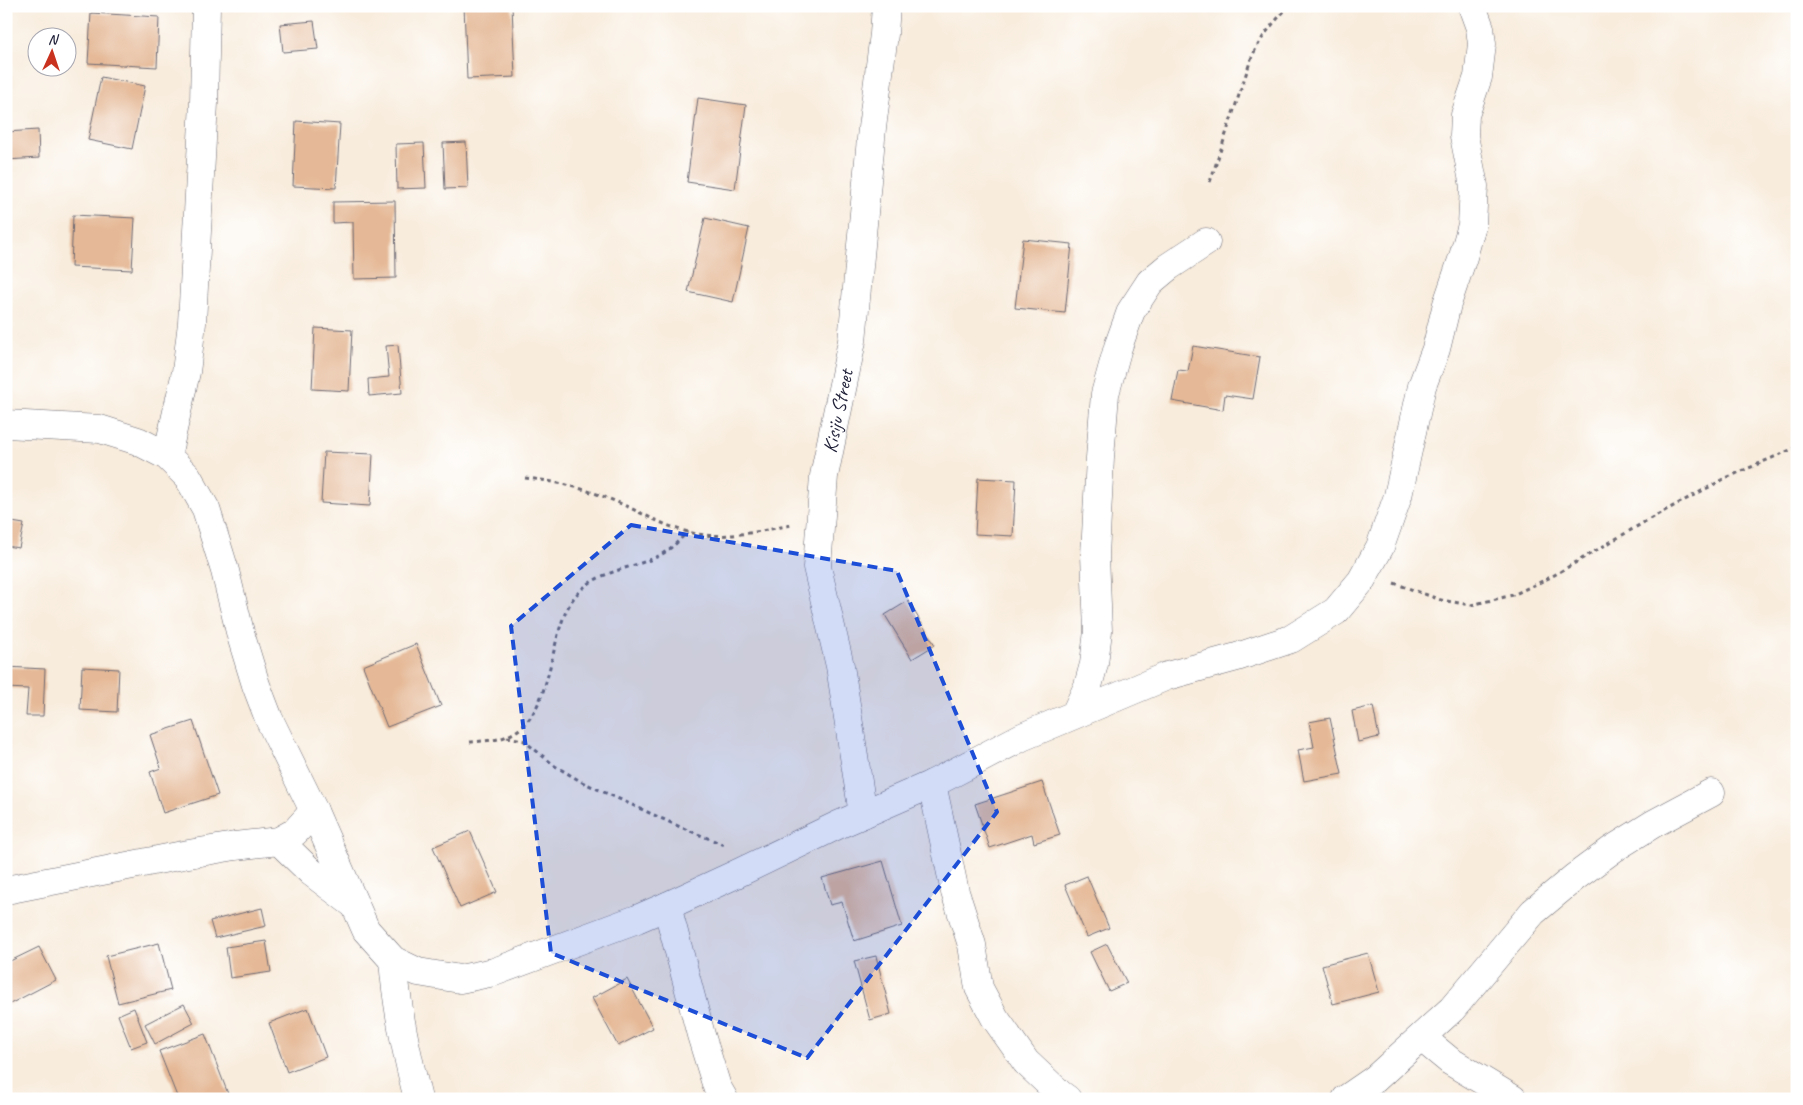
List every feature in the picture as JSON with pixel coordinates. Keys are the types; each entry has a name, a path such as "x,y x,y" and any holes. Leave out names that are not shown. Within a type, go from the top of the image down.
{"street":[{"path":"168,456 186,372 192,323 204,104 206,6"},
{"name":"Kisiju Street","path":"863,814 840,666 817,567 824,476 852,341 864,201 886,6"},
{"path":"6,424 100,429 138,441 168,456 188,476 206,509 256,685 366,930 393,960 418,972 460,979 494,972 637,919 932,784 1022,736 1167,676 1237,657 1291,639 1336,611 1362,581 1380,547 1398,496 1422,386 1436,349 1447,304 1464,257 1472,225 1474,186 1464,136 1465,115 1478,77 1482,44 1480,28 1472,6"},
{"path":"1075,714 1088,686 1094,664 1098,631 1095,555 1100,458 1105,394 1118,347 1130,311 1150,282 1168,267 1206,242"},
{"path":"932,784 955,892 972,945 979,988 995,1018 1026,1062 1067,1099"},
{"path":"1346,1099 1375,1080 1452,1009 1534,912 1575,877 1613,849 1653,824 1711,793"},
{"path":"6,890 183,855 279,841 295,832 314,811"},
{"path":"279,841 311,872 353,903"},
{"path":"666,906 702,1035 718,1087 724,1099"},
{"path":"393,960 403,1040 418,1099"},
{"path":"1422,1038 1450,1060 1513,1099"}],"path":[{"path":"1210,182 1251,58 1267,30 1289,6"},
{"path":"1367,571 1411,590 1441,600 1471,605 1512,595 1550,577 1653,517 1726,478 1797,447"},
{"path":"525,478 555,481 584,489 618,502 670,527 698,534 732,536 797,524 820,515"},
{"path":"470,742 507,736 522,728 535,710 547,682 563,618 576,594 590,583 608,574 673,547 688,531"},
{"path":"507,736 523,740 555,766 582,782 762,862"}],"highlighted area":[{"path":"631,525 897,571 997,812 807,1058 551,953 511,626"}],"building":[{"path":"464,6 512,6 515,77 467,79"},
{"path":"91,13 159,17 157,67 88,63"},
{"path":"314,21 318,49 283,52 280,24"},
{"path":"101,77 145,86 132,149 88,140"},
{"path":"698,98 746,105 735,189 687,182"},
{"path":"296,121 340,124 336,188 293,186"},
{"path":"38,130 39,158 6,160 6,132"},
{"path":"466,142 468,188 445,189 443,143"},
{"path":"424,143 426,188 397,189 396,144"},
{"path":"395,201 396,278 354,279 353,222 333,223 333,202"},
{"path":"73,215 135,218 132,270 71,267"},
{"path":"705,218 749,228 733,302 688,292"},
{"path":"1023,239 1072,244 1065,313 1015,308"},
{"path":"315,328 352,330 349,391 312,389"},
{"path":"398,345 402,393 369,396 368,379 389,377 386,346"},
{"path":"1193,346 1260,357 1253,399 1225,395 1223,410 1172,401 1178,370 1188,371"},
{"path":"324,452 373,454 370,506 321,503"},
{"path":"978,478 1016,480 1013,536 975,534"},
{"path":"6,521 24,524 19,548 6,546"},
{"path":"908,601 935,645 912,659 885,615"},
{"path":"416,644 441,706 387,727 363,666"},
{"path":"6,667 45,669 43,716 26,716 28,689 6,688"},
{"path":"82,667 119,669 117,712 80,710"},
{"path":"1373,706 1379,737 1358,742 1352,711"},
{"path":"1330,718 1342,774 1304,781 1298,750 1314,747 1309,722"},
{"path":"193,721 218,795 163,813 150,772 161,768 150,735"},
{"path":"1042,782 1060,835 1034,843 1032,834 990,848 975,804"},
{"path":"470,831 497,892 460,908 433,847"},
{"path":"883,861 902,926 854,941 842,902 830,905 822,878"},
{"path":"1087,876 1109,928 1087,937 1065,885"},
{"path":"262,908 266,926 215,938 210,921"},
{"path":"266,941 271,972 230,978 226,947"},
{"path":"159,943 171,990 118,1003 106,956"},
{"path":"1107,944 1127,983 1109,991 1090,952"},
{"path":"39,947 56,980 6,1006 6,963"},
{"path":"1368,953 1379,992 1333,1004 1322,965"},
{"path":"876,956 891,1014 870,1020 854,961"},
{"path":"627,979 653,1028 618,1046 592,998"},
{"path":"184,1004 194,1023 155,1044 145,1024"},
{"path":"134,1008 147,1042 131,1048 118,1015"},
{"path":"308,1008 326,1057 287,1072 269,1023"},
{"path":"205,1034 230,1099 178,1099 159,1051"}]}
